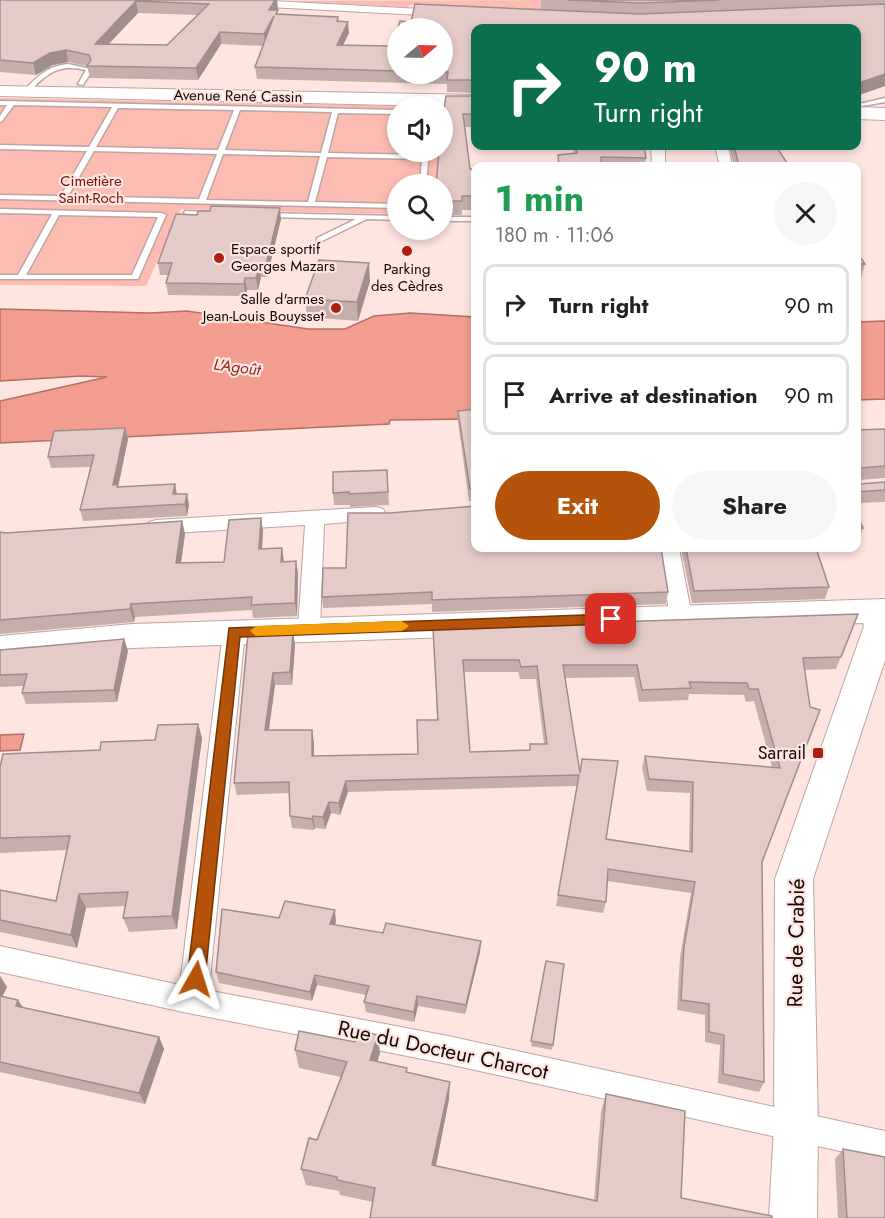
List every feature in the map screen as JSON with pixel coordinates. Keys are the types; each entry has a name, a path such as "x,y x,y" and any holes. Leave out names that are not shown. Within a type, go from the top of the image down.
{"main road":[{"name":"Avenue René Cassin","path":"0,83 30,88 125,95 471,101"},
{"name":"Avenue René Cassin","path":"6,97 30,88 81,84 125,95 471,93"},
{"path":"861,107 885,105"},
{"path":"861,108 885,114"},
{"path":"0,648 102,638 234,632 879,611"},
{"name":"Rue de Crabié","path":"794,1218 796,1126 794,879 880,626 879,611"}],"street":[{"path":"192,0 448,13"},
{"path":"132,528 395,513"},
{"path":"309,629 315,517"},
{"path":"670,552 681,617"},
{"path":"188,1000 196,979 234,632"},
{"name":"Rue du Docteur Charcot","path":"0,959 188,1000 448,1050 885,1146"}],"lane":[{"path":"64,198 125,95"},
{"path":"0,103 6,97 125,95 238,108 387,112"},
{"path":"0,120 6,97"},
{"path":"861,106 885,100"},
{"path":"202,201 238,108"},
{"path":"311,204 335,111"},
{"path":"0,147 387,154"},
{"path":"0,197 387,206"},
{"path":"0,211 162,215 135,278 0,277"},
{"path":"21,277 57,212"},
{"path":"188,213 223,214"},
{"path":"259,215 387,218"},
{"path":"320,240 367,217"},
{"path":"453,219 471,219"}],"green space":[{"path":"566,0 567,13 441,7 424,4 407,7 274,1"},
{"name":"Cimetière Saint-Roch","path":"0,98 387,106 387,162 440,162 439,174 387,174 387,214 181,209 146,286 0,285"}],"water":[{"name":"L'Agoût","path":"0,309 150,313 187,311 308,329 345,329 374,316 410,313 471,317 471,419 390,420 389,424 0,443 0,401 107,377 81,376 0,381"},
{"path":"885,321 885,399 861,400 861,322"},
{"path":"24,734 20,750 0,751 0,735"}],"building":[{"path":"0,0 275,0 269,10 278,10 276,14 338,17 337,21 348,22 337,45 387,46 387,71 255,67 274,16 264,34 220,32 196,68 87,66 91,60 89,55 66,50 50,53 33,63 0,60","holes":["136,1 209,4 167,45 95,44"]},
{"path":"568,0 719,0 640,3"},
{"path":"415,4 640,14 885,4 885,74 861,82 861,24 471,24 471,80 453,80 453,18 412,18"},
{"path":"453,96 471,96 471,114 463,114 471,169 471,196 462,196 462,201 453,201 453,174 437,174 438,162 453,162"},
{"path":"577,150 645,150 646,158 601,157 601,162 559,162 558,155 577,153"},
{"path":"735,150 779,150 786,162 738,162"},
{"path":"211,206 280,208 266,265 260,265 256,278 245,278 244,284 166,283 172,263 158,263 176,214 197,215 198,211 210,211"},
{"path":"319,260 369,263 357,302 305,299"},
{"path":"471,410 471,489 470,489 458,411"},
{"path":"125,428 113,485 117,484 117,487 175,484 173,494 187,494 185,504 80,510 94,455 48,457 54,431"},
{"path":"885,429 885,466 861,468 861,430"},
{"path":"387,470 388,492 333,493 333,472"},
{"path":"885,482 885,490 861,492 861,484"},
{"path":"471,506 471,552 662,552 668,592 432,600 432,592 322,597 323,568 346,568 348,513 389,513"},
{"path":"261,518 259,549 282,548 281,562 296,561 295,603 251,605 252,597 131,604 130,609 0,620 0,532 182,521 176,563 224,562 229,520"},
{"path":"687,552 817,552 829,587 694,591"},
{"path":"858,614 841,657 803,658 810,707 820,710 762,862 764,1082 723,1074 724,1035 709,1032 709,1004 681,1000 684,947 695,882 608,869 606,902 558,895 579,775 346,781 339,803 329,802 323,817 313,816 312,819 290,816 289,782 234,783 248,634 293,632 290,672 273,673 265,730 312,730 312,756 418,754 417,720 438,720 433,628","holes":["463,660 519,660 521,667 537,666 547,744 530,744 530,750 470,752","563,665 637,665 642,690 691,688 689,682 747,683 749,689 758,689 780,768 645,756 649,779 693,782 692,852 606,839 618,761 582,759 580,773"]},
{"path":"124,639 114,690 22,693 27,674 0,675 0,650"},
{"path":"198,724 172,916 123,918 128,892 79,894 71,935 0,920 0,890 56,901 70,836 0,838 0,767 3,754 100,750 101,742 155,740 158,725"},
{"path":"285,901 335,910 330,924 383,933 386,923 481,941 466,1005 417,996 414,1012 364,1002 369,986 315,975 310,992 216,972 222,909 279,918"},
{"path":"546,961 564,964 553,1045 531,1041"},
{"path":"0,996 18,1000 16,1006 159,1037 139,1093 0,1062"},
{"path":"299,1031 355,1042 359,1031 378,1035 370,1060 407,1068 406,1072 450,1082 432,1165 597,1201 606,1094 685,1111 681,1198 772,1216 772,1218 370,1218 375,1188 301,1169 309,1138 317,1140 347,1062 295,1050"},
{"path":"843,1149 885,1157 885,1218 847,1218"}],"slow traffic":[{"path":"256,631 402,626"}],"place":[{"name":"Parking des Cèdres","path":"407,251"},
{"name":"Espace sportif Georges Mazars","path":"219,258"},
{"name":"Salle d'armes Jean-Louis Bouysset","path":"336,308"},
{"name":"Sarrail","path":"818,753"}],"route":[{"path":"196,979 234,632 611,619"}]}
